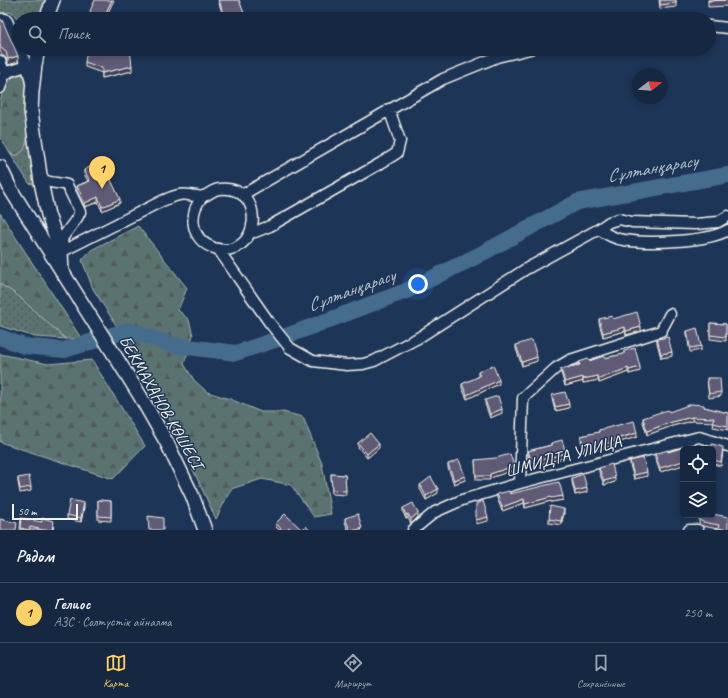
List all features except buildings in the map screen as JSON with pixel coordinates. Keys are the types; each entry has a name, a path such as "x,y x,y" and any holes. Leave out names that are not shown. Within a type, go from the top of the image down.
{"main road":[{"path":"49,12 53,0"},
{"path":"37,56 31,111 40,172 56,253"},
{"path":"0,167 6,189"},
{"path":"0,177 6,189 56,253"},
{"name":"БЕКМАХАНОВ КӨШЕСІ","path":"56,253 62,272 139,394 167,443 192,495 205,530"}],"street":[{"path":"0,19 5,19 7,21 12,31"},
{"path":"716,27 728,28"},
{"path":"23,56 30,76 32,92"},
{"path":"242,195 443,79 501,56"},
{"path":"0,88 4,76 10,71 24,66 24,60"},
{"path":"0,61 5,71 10,71"},
{"path":"251,231 255,232 270,226 381,164 397,153 400,141 389,109"},
{"path":"40,172 44,181 67,185 80,212 63,237 56,253"},
{"path":"222,188 236,191 242,195 253,211 253,225 248,237 238,246 231,248 218,249 205,244 194,227 193,214 195,207 203,196 209,192 222,188"},
{"path":"56,253 162,201 180,195 203,196"},
{"path":"218,249 269,322 290,348 313,362 347,366 374,361 418,338 526,269 609,222 619,220 632,222 696,224 718,222 728,216"},
{"path":"599,229 611,237 624,240 660,242 709,238 728,230"},
{"path":"520,483 523,398 556,368 570,360 661,331 670,314"},
{"name":"ШМИДТА УЛИЦА","path":"414,530 435,512 462,500 520,483 699,437 728,446"},
{"path":"688,530 698,530"}],"green space":[{"path":"0,0 47,0 43,12 12,12 0,14"},
{"path":"24,73 28,83 27,140 24,150 18,155 14,155 9,152 0,136 0,101 7,80"},
{"path":"28,123 35,182 33,184 29,183 9,152 14,155 21,153"},
{"path":"0,213 81,338 66,339 16,294 0,284"},
{"path":"138,226 187,288 178,310 189,320 193,335 184,364 194,380 207,392 230,399 261,412 283,412 303,417 322,464 331,514 314,517 291,485 262,479 231,489 216,519 150,378 93,289 82,260 91,250"},
{"path":"0,284 16,294 66,339 35,337 0,326"},
{"path":"0,354 48,364 92,360 145,446 113,479 0,442"}],"waterway":[{"name":"Сұлтанқарасу","path":"0,337 24,346 64,350 129,330 172,345 236,353 281,338 406,291 477,256 577,202 728,175"}],"place":[{"name":"Гелиос","path":"102,189"}]}
